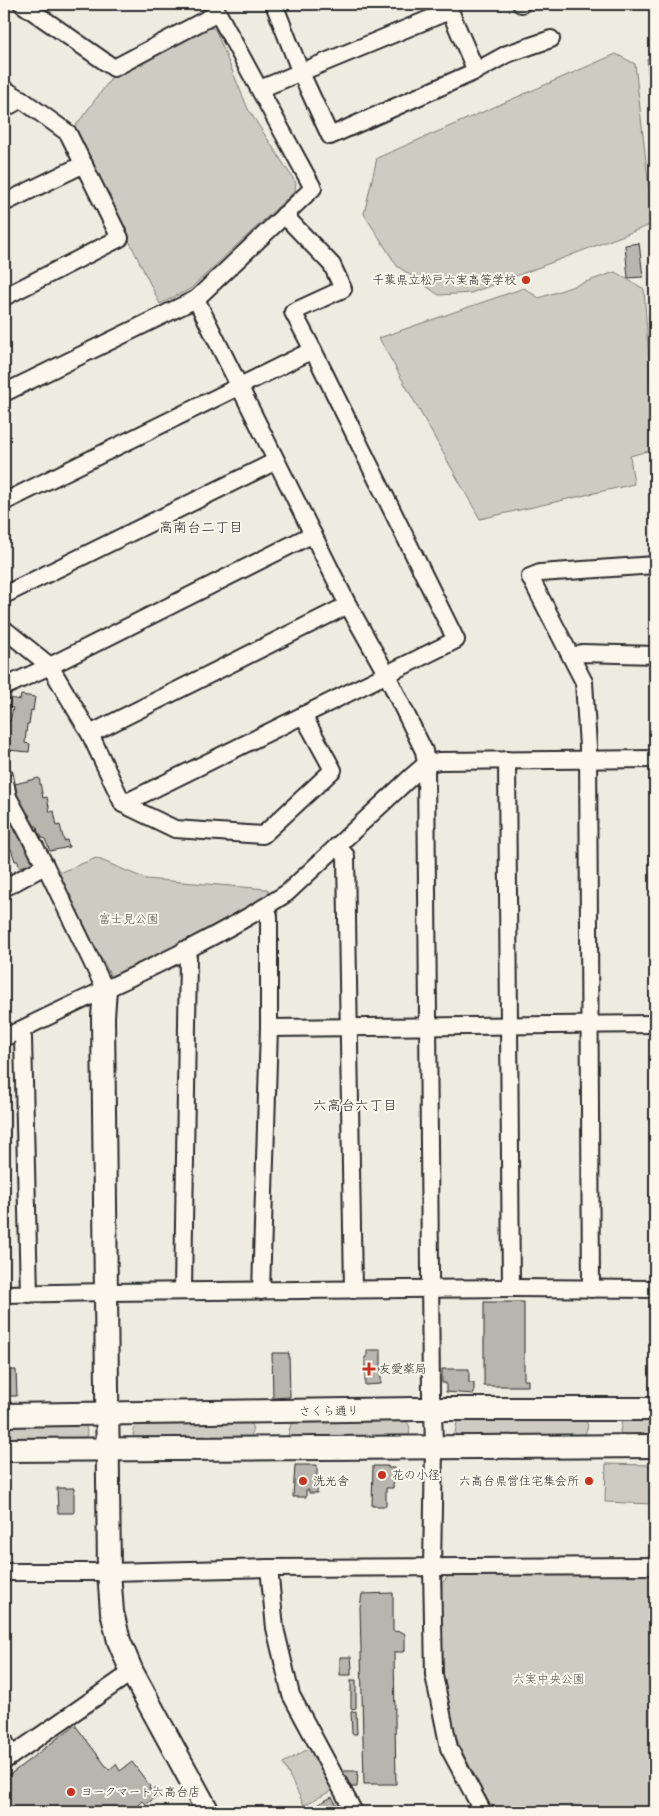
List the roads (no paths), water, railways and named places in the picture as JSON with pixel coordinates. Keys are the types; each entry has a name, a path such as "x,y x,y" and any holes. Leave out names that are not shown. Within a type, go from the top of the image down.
{"street":[{"path":"274,4 301,72 330,136 476,71 508,54 551,38"},
{"path":"4,393 196,299 313,188 216,8 114,68 32,6"},
{"path":"260,89 448,7 476,71"},
{"path":"4,89 68,133 120,238 4,297"},
{"path":"4,109 21,100"},
{"path":"4,203 84,164"},
{"path":"123,804 456,640 293,312 343,288 332,266 284,215"},
{"path":"196,299 312,534 348,605 386,673 424,751 426,764 429,1026 431,1396 434,1446 432,1568 434,1675 450,1748 484,1812"},
{"path":"4,502 313,350"},
{"path":"4,596 276,461"},
{"path":"4,688 312,534"},
{"path":"591,1289 588,758 584,682 530,577 540,573 655,565"},
{"path":"90,734 348,605"},
{"path":"4,629 50,666 90,734 123,804 175,829 262,835 333,770 304,715"},
{"path":"572,657 582,653 655,655"},
{"path":"4,1038 184,950 266,907 287,893 401,785 426,764 439,761 588,758 655,759"},
{"path":"507,760 512,1288"},
{"path":"4,776 8,797 45,866 105,989 103,1017 109,1572 112,1612 119,1641 132,1672 208,1812"},
{"path":"336,846 346,856 353,1290"},
{"path":"5,883 45,866"},
{"path":"261,1291 269,1028 269,916 266,907"},
{"path":"183,1291 188,958 184,950"},
{"path":"269,1028 655,1024"},
{"path":"20,1030 23,1038 29,1294"},
{"path":"4,1294 512,1288 655,1289"},
{"name":"さくら通り","path":"4,1415 433,1409 655,1409"},
{"path":"4,1450 655,1446"},
{"path":"4,1572 109,1572 269,1568 655,1566"},
{"path":"269,1568 275,1628 291,1695 354,1812"},
{"path":"4,1740 8,1759 132,1672"}],"place":[{"name":"千葉県立松戸六実高等学校","path":"526,280"},
{"name":"友愛薬局","path":"369,1369"},
{"name":"花の小径","path":"382,1475"},
{"name":"洗光舎","path":"303,1481"},
{"name":"六高台県営住宅集会所","path":"589,1481"},
{"name":"ヨークマート六高台店","path":"71,1792"}],"district":[{"name":"高南台二丁目","path":"201,527"},
{"name":"六高台六丁目","path":"355,1105"}],"park label":[{"name":"富士見公園","path":"129,919"},
{"name":"六実中央公園","path":"549,1679"}]}
